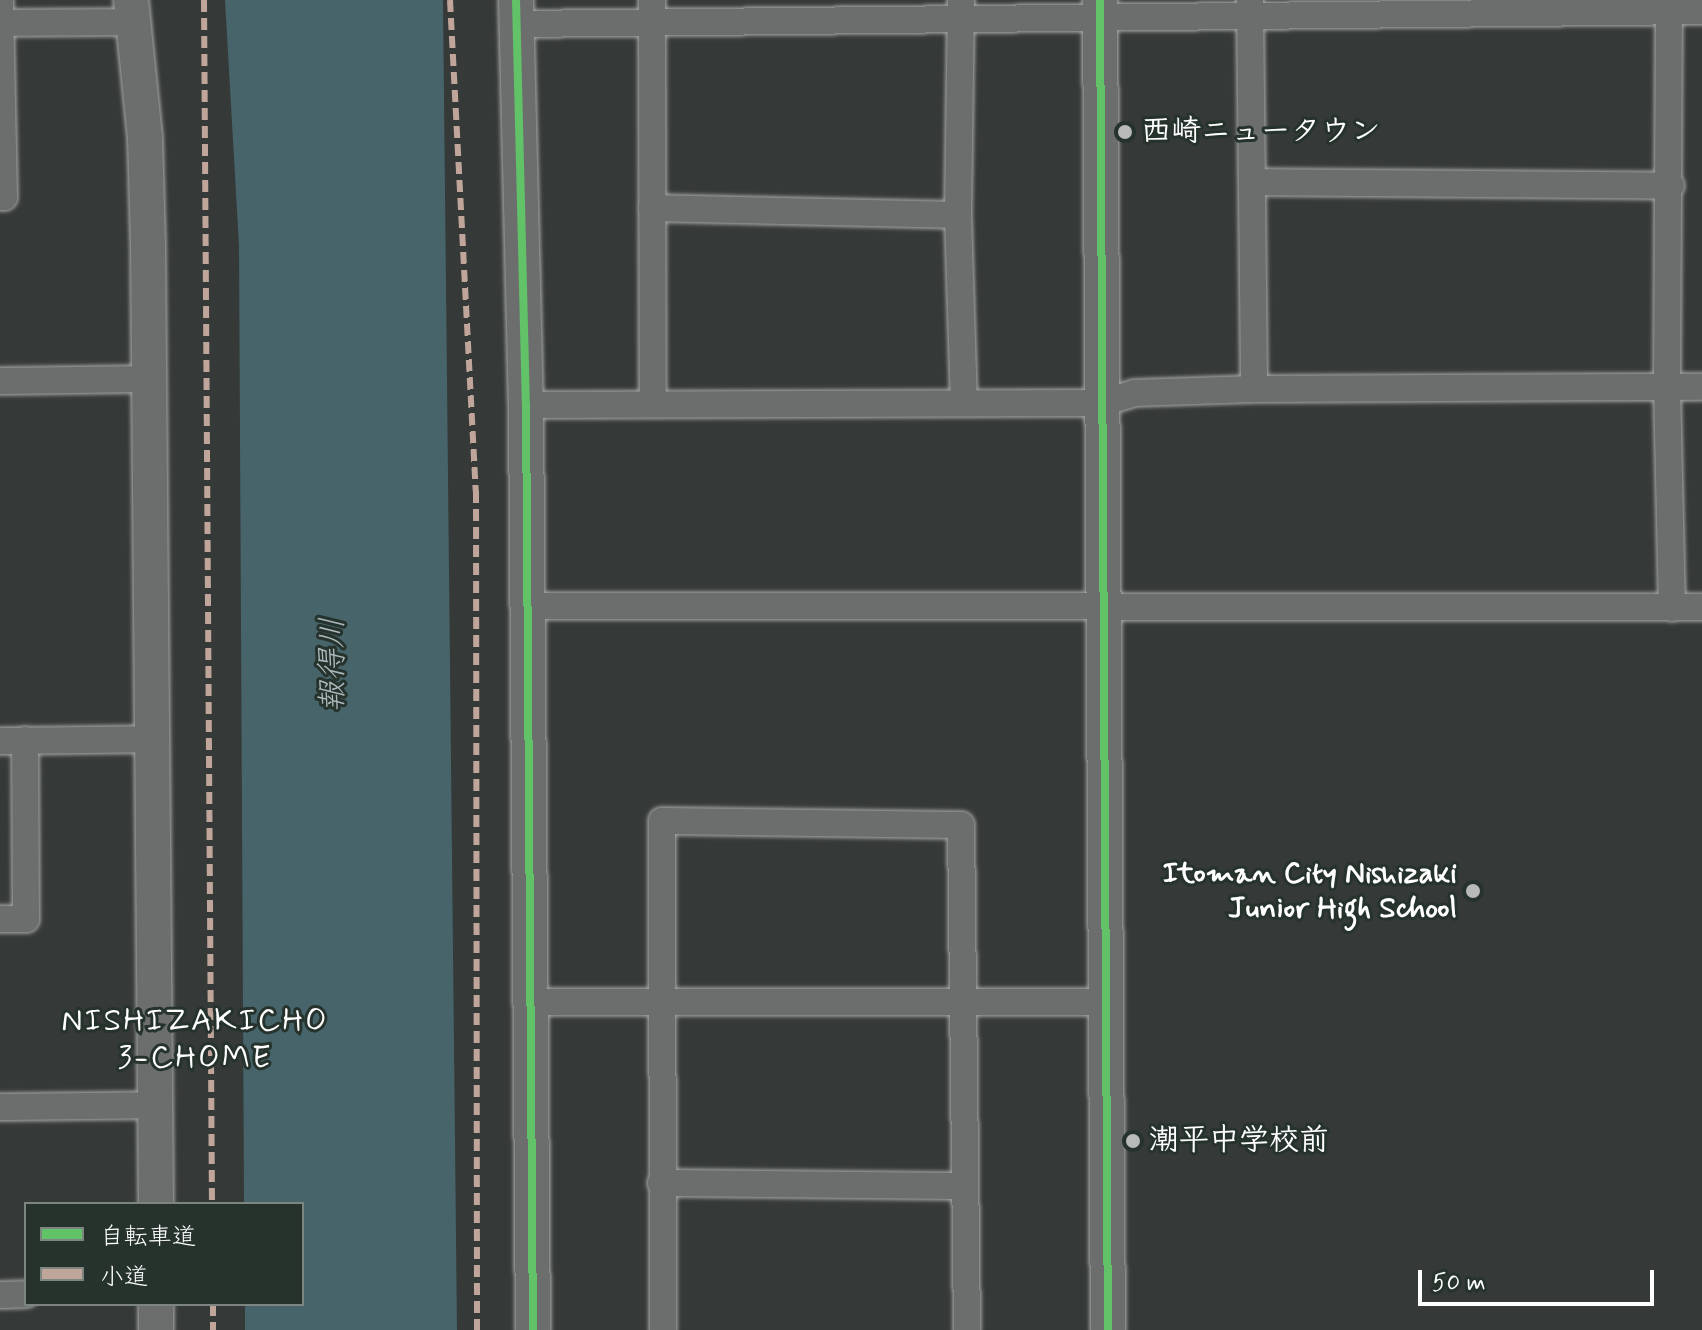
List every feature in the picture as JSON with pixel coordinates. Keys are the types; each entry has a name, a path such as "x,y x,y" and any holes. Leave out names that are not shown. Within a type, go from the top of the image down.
{"street":[{"path":"0,0 4,197 0,197"},
{"path":"1669,6 1671,186 1667,388 1672,608"},
{"path":"533,1330 526,405 516,12 1669,6 1702,11"},
{"path":"1250,8 1254,389"},
{"path":"1100,9 1108,1330"},
{"path":"961,10 958,215 964,403"},
{"path":"0,23 132,11 145,137 156,1202"},
{"path":"652,12 653,404"},
{"path":"1253,182 1671,186"},
{"path":"652,208 958,215"},
{"path":"0,381 148,379"},
{"path":"526,405 1102,403 1134,393 1254,389 1702,387"},
{"path":"526,606 1702,607"},
{"path":"0,919 26,919 12,740 153,739"},
{"path":"663,1330 662,821 961,825 967,1330"},
{"path":"530,1002 1106,1002"},
{"path":"0,1107 156,1105"},
{"path":"661,1183 965,1186"},
{"path":"0,1295 24,1294"},
{"path":"156,1306 156,1330"}],"water":[{"name":"報得川","path":"225,0 443,0 457,1330 245,1330 245,1306 304,1306 304,1202 244,1202 239,246"}],"marked path":[{"path":"204,0 212,1202"},
{"path":"450,0 476,491 477,1330"},
{"path":"213,1306 213,1330"}],"cycle path":[{"path":"516,0 526,405 533,1330"},
{"path":"1100,0 1108,1330"}],"place":[{"name":"西崎ニュータウン","path":"1125,132"},
{"name":"Itoman City Nishizaki Junior High School","path":"1473,891"},
{"name":"潮平中学校前","path":"1133,1141"}],"district":[{"name":"NISHIZAKICHO 3-CHOME","path":"195,1040"}]}
